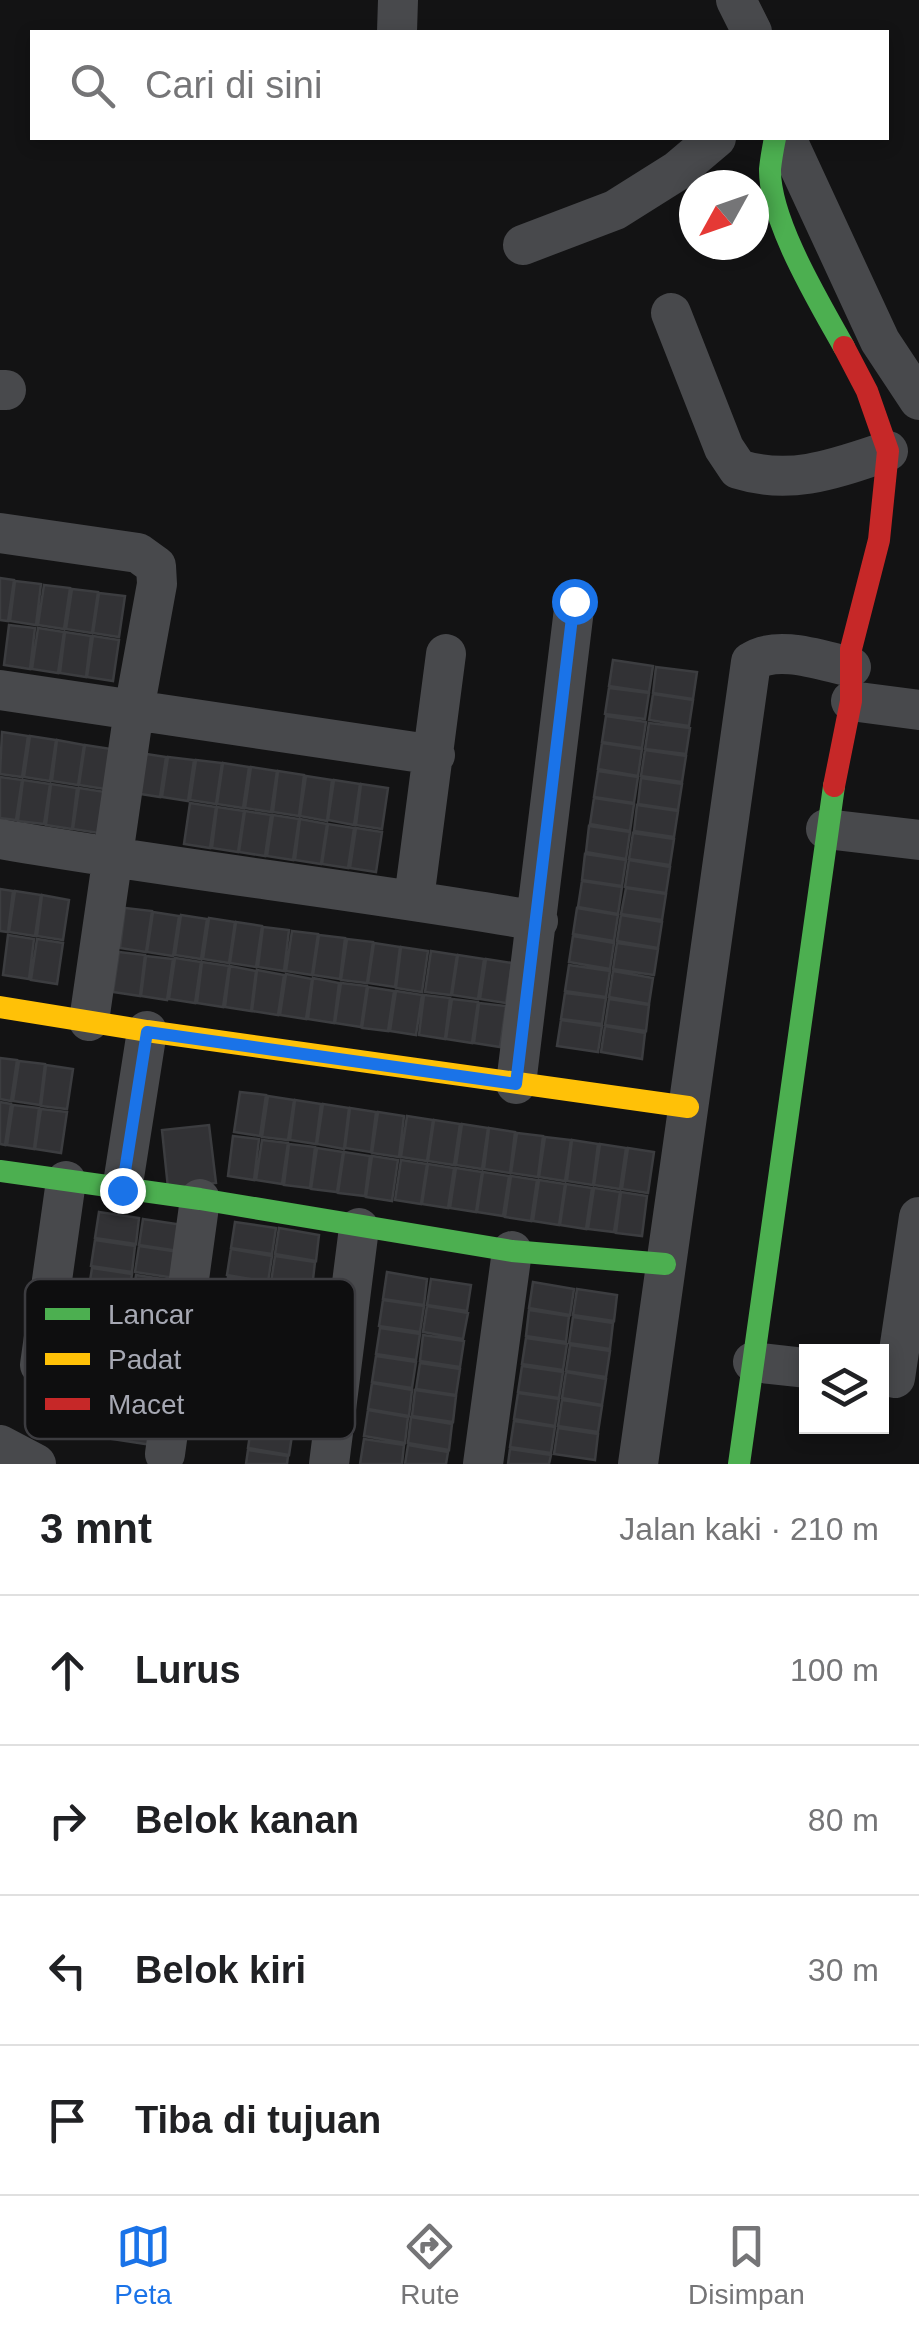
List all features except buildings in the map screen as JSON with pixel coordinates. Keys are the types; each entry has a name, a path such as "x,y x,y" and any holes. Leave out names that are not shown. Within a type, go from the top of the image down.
{"street":[{"path":"397,30 398,0"},
{"path":"736,0 751,30"},
{"path":"523,245 615,210 676,171 714,140"},
{"path":"738,1464 826,829 851,672 879,540 888,451 867,391 810,285 779,214 770,170 775,140"},
{"path":"787,140 880,340 919,400"},
{"path":"671,313 724,448 738,469 784,478 816,475 888,451"},
{"path":"0,533 138,553 156,566 157,584 134,710 89,1021"},
{"path":"516,1084 574,601"},
{"path":"414,899 446,654"},
{"path":"638,1464 742,743 750,662 760,656 796,655 851,672 919,710"},
{"path":"0,690 435,755"},
{"path":"826,829 919,840"},
{"path":"0,839 414,899 538,921"},
{"path":"0,1007 147,1032 688,1107"},
{"path":"122,1190 147,1032"},
{"path":"0,1171 200,1198 512,1251 666,1264"},
{"path":"52,1279 66,1181"},
{"path":"189,1279 200,1198"},
{"path":"899,1378 919,1217"},
{"path":"353,1279 359,1228"},
{"path":"482,1464 512,1251"},
{"path":"753,1362 799,1367"},
{"path":"164,1454 166,1439"},
{"path":"329,1464 332,1439"},
{"path":"0,1444 36,1464"}],"traffic: fast":[{"path":"775,140 770,169 772,189 786,236 844,347"},
{"path":"739,1464 834,786"},
{"path":"0,1171 200,1199 512,1251 665,1264"}],"traffic: slow":[{"path":"0,1007 688,1107"}],"traffic: jam":[{"path":"834,786 851,701 851,649 879,540 888,451 867,391 844,347"}],"route":[{"path":"122,1190 147,1032 516,1084 574,601"}]}
